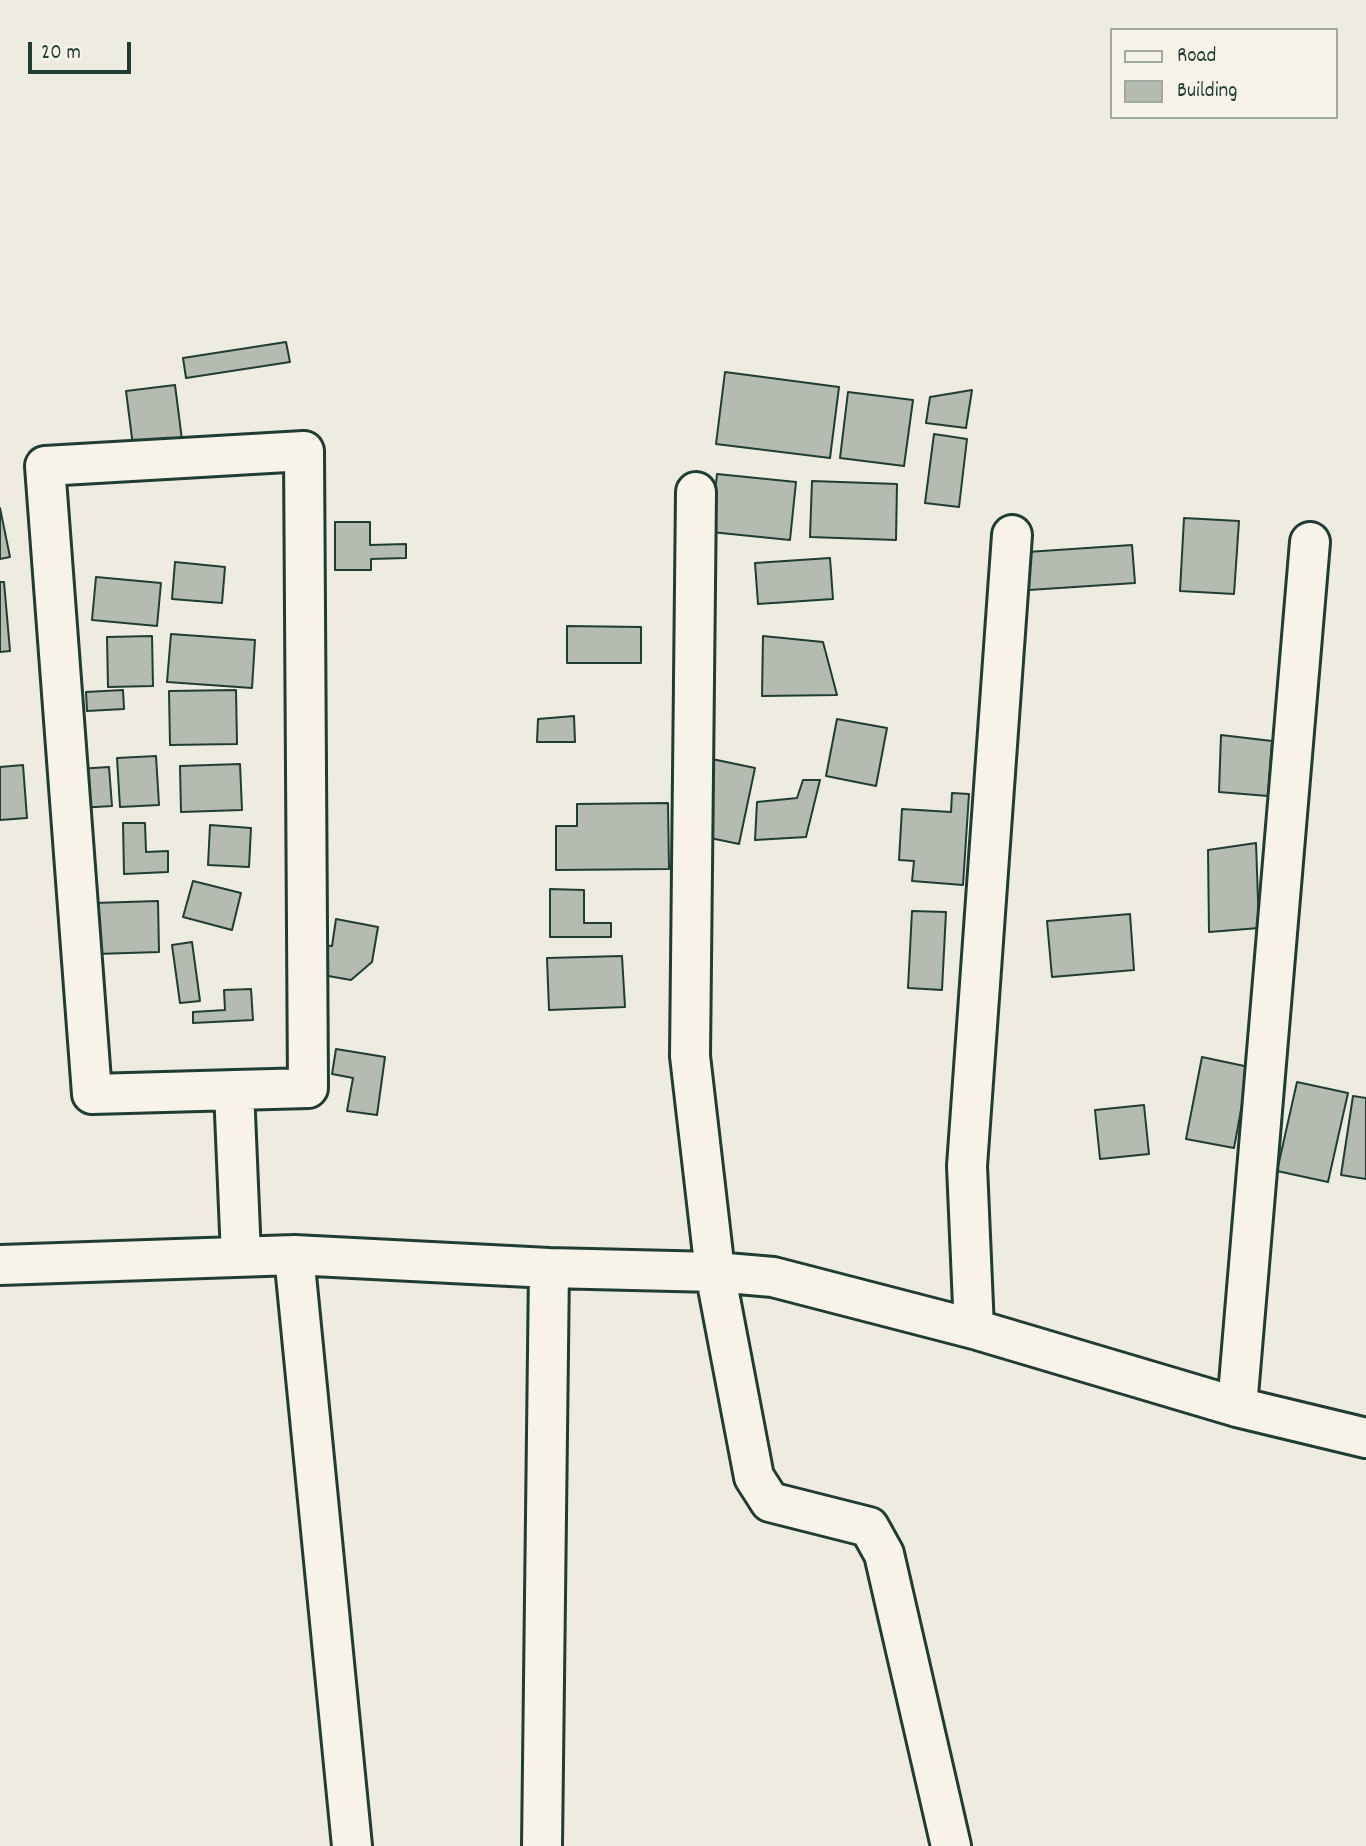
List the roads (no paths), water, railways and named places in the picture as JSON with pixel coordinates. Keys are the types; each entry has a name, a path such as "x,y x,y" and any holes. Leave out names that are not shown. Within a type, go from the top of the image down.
{"street":[{"path":"304,451 308,1088 234,1090 92,1094 46,466 304,451"},
{"path":"696,492 690,1056 715,1272 754,1478 770,1502 869,1527 884,1554 951,1846"},
{"path":"974,1329 967,1166 1012,536"},
{"path":"1237,1407 1310,542"},
{"path":"234,1090 242,1256"},
{"path":"0,1265 294,1255 549,1268 715,1272 773,1277 974,1329 1237,1407 1366,1438"},
{"path":"294,1255 352,1846"},
{"path":"542,1846 549,1268"}]}
